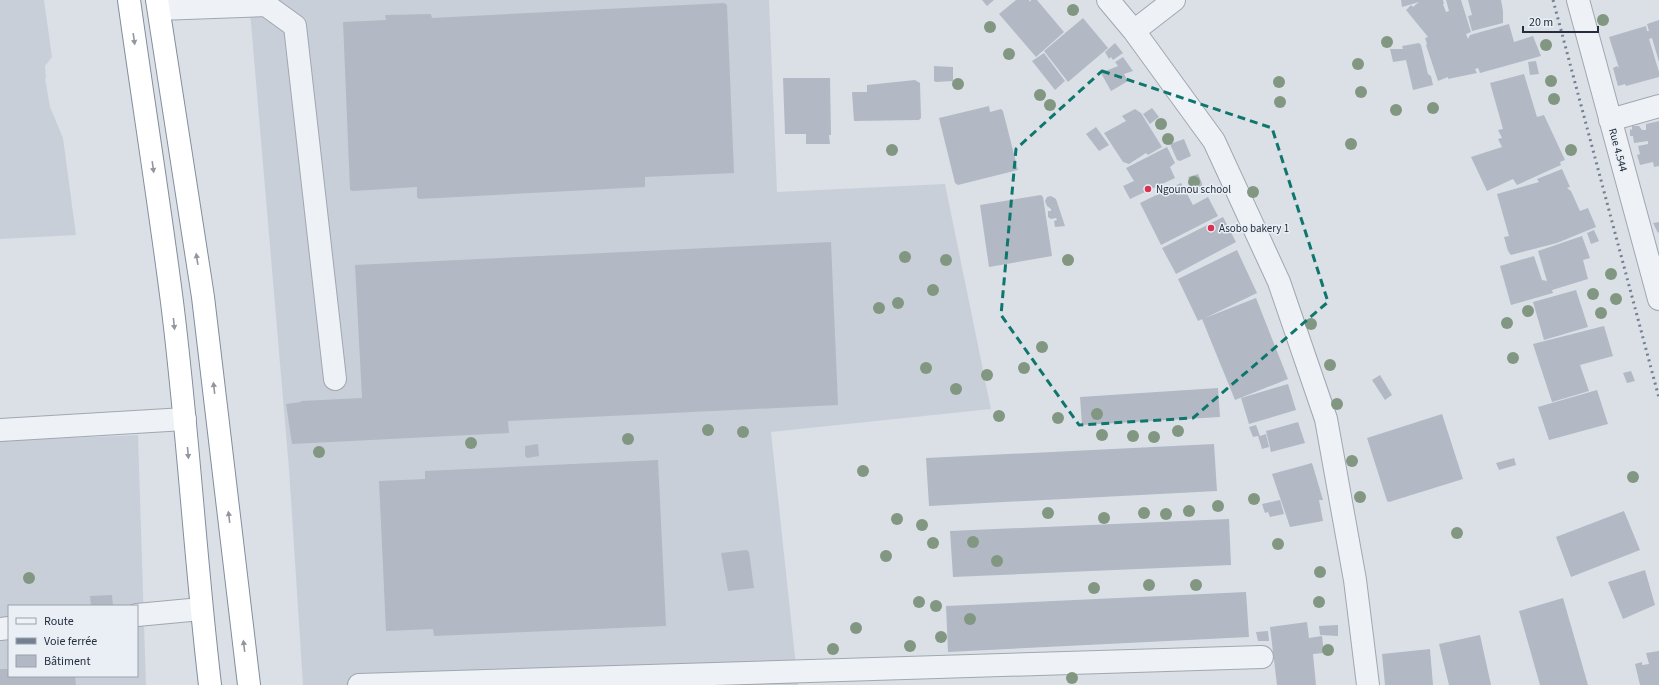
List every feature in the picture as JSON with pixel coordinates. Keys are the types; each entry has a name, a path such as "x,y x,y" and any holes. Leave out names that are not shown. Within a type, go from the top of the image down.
{"highway":[{"path":"129,0 172,301 185,419 201,609 210,685"},
{"path":"158,5 203,297 249,685"},
{"path":"172,301 203,297"}],"street":[{"path":"1108,0 1134,31 1214,141 1279,282 1326,419 1356,580 1368,685"},
{"path":"1134,31 1174,0"},
{"name":"Rue 4.544","path":"1578,0 1659,299"},
{"path":"158,5 266,5 295,26 335,379"},
{"path":"1610,120 1659,106"},
{"path":"0,430 185,419"},
{"path":"138,615 201,609"},
{"path":"359,685 1262,657"}],"highlighted area":[{"path":"1102,71 1272,128 1328,302 1193,418 1079,425 1001,315 1016,149"}],"shaded area":[{"path":"0,0 44,0 52,57 45,66 45,78 50,107 63,138 76,235 0,239"},
{"path":"249,0 769,0 777,192 945,184 991,409 771,432 798,685 303,685 289,469"},
{"path":"138,435 146,685 0,685 0,441"}],"building":[{"path":"982,0 994,0 987,6"},
{"path":"1016,0 1029,0 1030,2 1031,0 1037,0 1064,32 1036,57 999,14"},
{"path":"1401,0 1443,0 1446,12 1449,11 1446,0 1461,0 1471,32 1466,34 1468,39 1470,35 1509,24 1514,42 1533,36 1541,56 1480,73 1478,68 1475,69 1477,73 1448,79 1448,77 1438,81 1426,45 1425,38 1428,37 1406,10 1411,5 1413,7 1419,2 1402,7"},
{"path":"1468,0 1501,0 1503,23 1472,31 1468,16 1472,15"},
{"path":"724,3 727,5 734,173 645,177 645,187 419,199 417,197 417,187 350,190 343,22 386,20 385,15 431,14 432,18"},
{"path":"1083,18 1108,48 1068,82 1044,51"},
{"path":"1659,20 1659,62 1652,38 1649,39 1659,72 1659,77 1626,86 1625,84 1618,86 1613,68 1617,66 1619,68 1609,37 1646,26 1647,31 1649,31 1647,24"},
{"path":"1115,43 1123,53 1113,60 1111,57 1109,59 1105,52"},
{"path":"1419,43 1421,45 1428,74 1431,76 1433,85 1413,90 1406,60 1393,62 1390,49 1403,49 1402,46"},
{"path":"1044,53 1065,81 1055,90 1032,61"},
{"path":"1123,57 1133,71 1124,74 1128,81 1111,91 1101,73 1118,66 1115,62"},
{"path":"1536,61 1539,74 1530,75 1528,62"},
{"path":"934,66 953,67 953,81 934,81"},
{"path":"1524,74 1537,117 1544,115 1565,160 1560,162 1561,165 1517,185 1513,179 1487,191 1471,157 1502,147 1498,139 1502,138 1498,130 1503,129 1490,83"},
{"path":"783,78 830,78 830,144 806,144 806,134 785,134"},
{"path":"915,80 920,83 921,118 919,120 854,121 852,92 867,92 867,85"},
{"path":"989,106 990,112 1001,109 1003,111 1018,170 958,185 955,183 939,118"},
{"path":"1152,108 1159,117 1150,124 1143,114"},
{"path":"1135,109 1141,113 1162,147 1148,155 1146,153 1129,164 1123,162 1104,133 1126,121 1122,116"},
{"path":"1659,121 1659,166 1654,167 1653,162 1640,165 1637,155 1640,154 1638,146 1648,144 1648,141 1634,143 1633,136 1630,136 1630,129 1632,130 1632,126 1639,126 1642,130 1646,130 1646,124"},
{"path":"1096,127 1109,145 1099,151 1086,134"},
{"path":"1184,139 1191,156 1180,161 1177,160 1170,144"},
{"path":"1167,147 1175,163 1170,167 1175,178 1130,199 1123,186 1134,181 1126,168"},
{"path":"1562,169 1570,187 1567,188 1571,191 1580,211 1588,208 1596,227 1557,243 1511,255 1508,251 1504,237 1509,236 1497,194 1539,182 1537,179"},
{"path":"1198,174 1202,186 1195,188 1193,182 1191,183 1188,177"},
{"path":"1181,183 1193,205 1208,197 1218,216 1161,245 1140,203"},
{"path":"1041,195 1043,197 1052,256 989,267 980,205"},
{"path":"1051,196 1056,199 1065,226 1055,227 1054,221 1057,220 1056,218 1051,219 1048,217 1048,211 1051,211 1051,209 1047,206 1045,201 1047,197"},
{"path":"1223,217 1236,242 1176,274 1162,248"},
{"path":"1659,222 1659,232 1658,233 1653,223"},
{"path":"1594,230 1599,241 1591,244 1587,233"},
{"path":"1582,236 1590,258 1583,260 1588,279 1552,290 1553,293 1511,305 1500,266 1534,256 1542,280 1547,281 1538,251"},
{"path":"831,242 838,405 508,421 509,433 292,444 286,404 301,401 362,398 355,265"},
{"path":"1237,250 1257,293 1205,318 1256,298 1288,379 1235,400 1202,319 1198,321 1178,279"},
{"path":"1576,290 1588,327 1544,340 1533,302"},
{"path":"1604,326 1613,356 1580,365 1589,391 1552,402 1533,344"},
{"path":"1631,371 1635,381 1627,383 1623,373"},
{"path":"1380,375 1392,395 1385,400 1372,380"},
{"path":"1288,384 1296,410 1249,424 1241,398"},
{"path":"1218,388 1220,417 1082,425 1080,397"},
{"path":"1597,390 1608,424 1549,440 1538,407"},
{"path":"1442,414 1463,479 1389,502 1387,501 1367,438"},
{"path":"1298,422 1305,443 1271,452 1266,431"},
{"path":"1256,425 1260,436 1266,434 1269,447 1262,449 1258,436 1253,437 1249,427"},
{"path":"538,444 539,456 527,458 525,456 525,446"},
{"path":"1214,444 1217,491 929,506 926,458"},
{"path":"1514,458 1516,465 1499,470 1496,463"},
{"path":"658,460 666,626 434,636 433,629 386,631 379,481 425,479 425,471"},
{"path":"1312,463 1323,500 1319,500 1323,521 1290,527 1272,474"},
{"path":"1280,500 1284,514 1270,517 1268,512 1265,513 1262,504"},
{"path":"1624,511 1640,550 1571,577 1556,537"},
{"path":"1229,519 1231,565 953,577 950,531"},
{"path":"747,550 749,552 754,588 728,591 721,553"},
{"path":"1645,570 1655,605 1623,619 1608,582"},
{"path":"1246,592 1249,637 948,652 946,606"},
{"path":"112,595 113,605 91,605 90,596"},
{"path":"1563,598 1588,685 1540,685 1519,611"},
{"path":"1307,622 1309,638 1322,636 1324,653 1313,654 1316,685 1277,685 1270,627"},
{"path":"1338,625 1338,636 1320,635 1319,626"},
{"path":"1268,631 1269,641 1258,641 1256,632"},
{"path":"1480,635 1491,685 1449,685 1439,644"},
{"path":"1430,649 1433,685 1385,685 1382,654"},
{"path":"1659,651 1659,685 1640,685 1635,664 1642,662 1642,665 1649,664 1646,653"},
{"path":"0,669 8,669 8,677 75,677 76,685 0,685"}],"railway":[{"path":"1553,0 1659,398"}],"place":[{"name":"Ngounou school","path":"1148,189"},
{"name":"Asobo bakery 1","path":"1211,228"}]}
